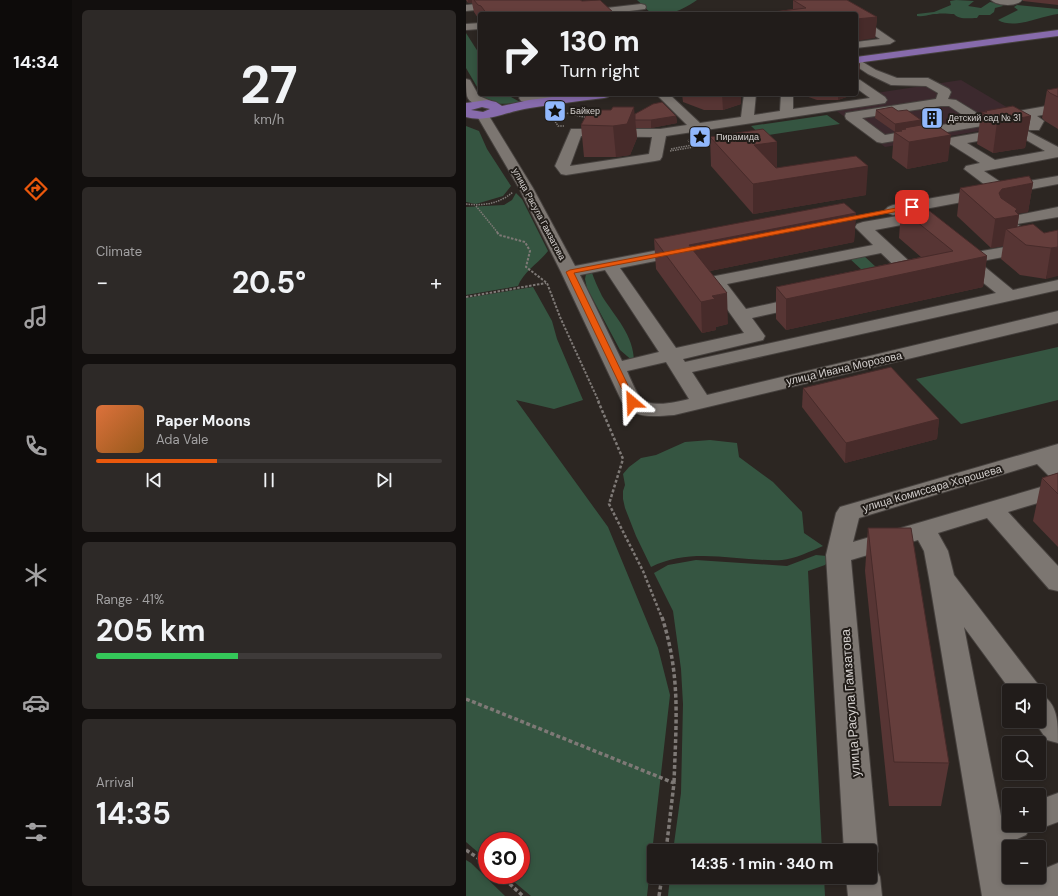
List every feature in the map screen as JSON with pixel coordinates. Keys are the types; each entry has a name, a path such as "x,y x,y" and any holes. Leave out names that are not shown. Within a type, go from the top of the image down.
{"main road":[{"path":"858,61 1058,33"},
{"path":"477,109 527,101 576,96"}],"street":[{"path":"466,8 546,0"},
{"path":"632,0 645,11"},
{"path":"996,0 1016,1"},
{"path":"508,12 556,7"},
{"path":"581,11 645,11"},
{"path":"466,16 478,15"},
{"path":"858,20 890,41 858,45"},
{"path":"466,27 478,26"},
{"path":"858,62 872,72 895,82 928,82 945,92 941,102"},
{"name":"улица Расула Гамзатова","path":"466,83 477,109 526,188 570,272 632,402"},
{"path":"858,84 895,109"},
{"path":"527,101 548,96"},
{"path":"664,96 684,115 699,133"},
{"path":"747,118 750,96"},
{"path":"780,115 786,96"},
{"path":"684,115 747,118 780,115 881,100"},
{"path":"941,102 952,103 982,122 882,139 851,116 895,109 941,102"},
{"path":"1034,127 1037,121 1024,114 1054,103"},
{"path":"660,133 655,157 566,171 562,166 575,130 643,133 660,133 699,133 747,118"},
{"path":"992,165 955,141 1034,127 1058,140"},
{"path":"1018,130 1058,153"},
{"path":"1058,153 971,169 994,184 1058,180"},
{"path":"994,184 1058,163"},
{"path":"893,282 916,277 852,218 994,184 1058,172"},
{"path":"1017,294 949,237 930,213 1058,190"},
{"path":"1036,246 1004,222 1058,212"},
{"path":"863,227 915,218 982,256 1017,294"},
{"path":"982,256 1054,243 1058,246"},
{"path":"570,272 703,246"},
{"path":"675,362 756,336 716,281 884,248"},
{"path":"609,264 701,402"},
{"path":"616,368 675,362 1058,285"},
{"path":"741,314 825,297"},
{"name":"улица Ивана Морозова","path":"632,402 645,410 674,409 1058,317"},
{"path":"1050,453 1058,472"},
{"name":"улица Комиссара Хорошева","path":"838,555 848,513 1050,453"},
{"path":"838,555 1058,489"},
{"path":"992,509 1058,582"},
{"path":"924,529 936,551 1002,831 998,896"},
{"name":"улица Расула Гамзатова","path":"838,555 860,844"},
{"path":"942,578 1022,684"},
{"path":"1046,716 1058,732"},
{"path":"1046,812 1058,807"},
{"path":"1020,896 1058,879"},
{"path":"863,884 864,896"}],"path":[{"path":"553,109 548,110 558,126 575,130"},
{"path":"699,133 708,145"},
{"path":"656,153 714,144"},
{"path":"467,205 476,206 496,202 508,197 517,189"},
{"path":"476,206 499,235 526,242 530,251 526,267 547,283 560,317 623,458 609,504 657,602 669,639 677,691 674,784 667,844"},
{"path":"466,297 547,283"},
{"path":"466,699 674,784"},
{"path":"466,850 478,858"},
{"path":"510,884 523,896"},
{"path":"659,896 661,884"}],"shaded area":[{"path":"961,80 1032,122 885,147 834,109 887,101 876,93"}],"green space":[{"path":"637,0 697,0 674,12 650,12"},
{"path":"950,1 974,1 968,6 981,8 990,2 1001,4 1003,6 995,8 994,12 990,15 979,15 977,18 962,18 954,14 917,16 917,14 934,12 951,5"},
{"path":"1017,5 1058,9 1058,14 1028,22 1012,24 998,20 1018,10 1014,7"},
{"path":"466,33 478,52 478,89 466,68"},
{"path":"482,96 510,96 520,102 499,104 488,101"},
{"path":"827,115 840,124 762,136 751,126"},
{"path":"466,126 479,131 487,149 511,186 503,196 476,204 466,202"},
{"path":"516,193 522,199 548,251 528,271 518,286 466,295 466,207 504,205 512,200"},
{"path":"863,255 877,268 863,271 849,258"},
{"path":"591,270 602,296 623,327 631,343 634,362 620,350 587,288 585,279 586,274"},
{"path":"533,287 552,321 557,339 583,400 554,409 516,400 608,527 658,648 670,695 653,844 647,844 647,884 648,884 647,896 531,896 517,884 530,884 530,832 478,832 478,852 466,842 466,298"},
{"path":"1058,347 1058,400 961,424 916,379"},
{"path":"710,440 737,443 739,457 773,482 802,512 804,533 823,546 798,556 782,560 699,556 683,557 651,567 636,536 625,508 623,499 625,485 623,474 629,467 641,458 656,455 685,442"},
{"path":"816,555 827,556 829,560 825,565 808,571 822,844 674,844 681,793 683,704 681,669 673,611 654,573 668,565 696,560 787,566"},
{"path":"466,860 478,870 478,884 493,884 505,896 466,896"},
{"path":"669,884 824,884 825,896 668,896"}],"building":[{"path":"474,0 600,0 613,12 486,12 481,6"},
{"path":"793,0 847,0 877,17 858,19 858,12 773,12 806,8"},
{"path":"1058,88 1058,97 1047,90"},
{"path":"662,102 676,116 651,120 635,120 635,114 653,104"},
{"path":"1013,106 1031,116 997,122 981,112 987,112 985,111"},
{"path":"613,107 634,107 627,124 613,126 581,125 589,110 611,110"},
{"path":"892,107 898,111 907,110 921,120 895,124 876,110"},
{"path":"927,124 931,126 936,125 951,135 909,142 894,132 906,129 904,128"},
{"path":"763,129 777,142 754,145 776,168 856,156 868,166 753,184 710,137"},
{"path":"1029,176 1033,183 1002,189 999,193 1001,198 1017,209 1015,211 1019,215 995,219 960,188"},
{"path":"844,203 856,213 689,245 727,293 712,296 715,299 701,302 654,239"},
{"path":"922,205 987,256 786,299 776,287 953,251 901,209"},
{"path":"1033,224 1044,233 1058,230 1058,247 1051,248 1026,245 1006,229"},
{"path":"891,367 939,419 846,443 803,388"},
{"path":"1058,473 1058,494 1042,478"},
{"path":"868,528 911,528 949,763 894,762"}],"place":[{"name":"Байкер","path":"555,111"},
{"name":"Детский сад № 31","path":"932,118"},
{"name":"Пирамида","path":"700,137"}],"route":[{"path":"632,402 570,272 912,207"}]}
